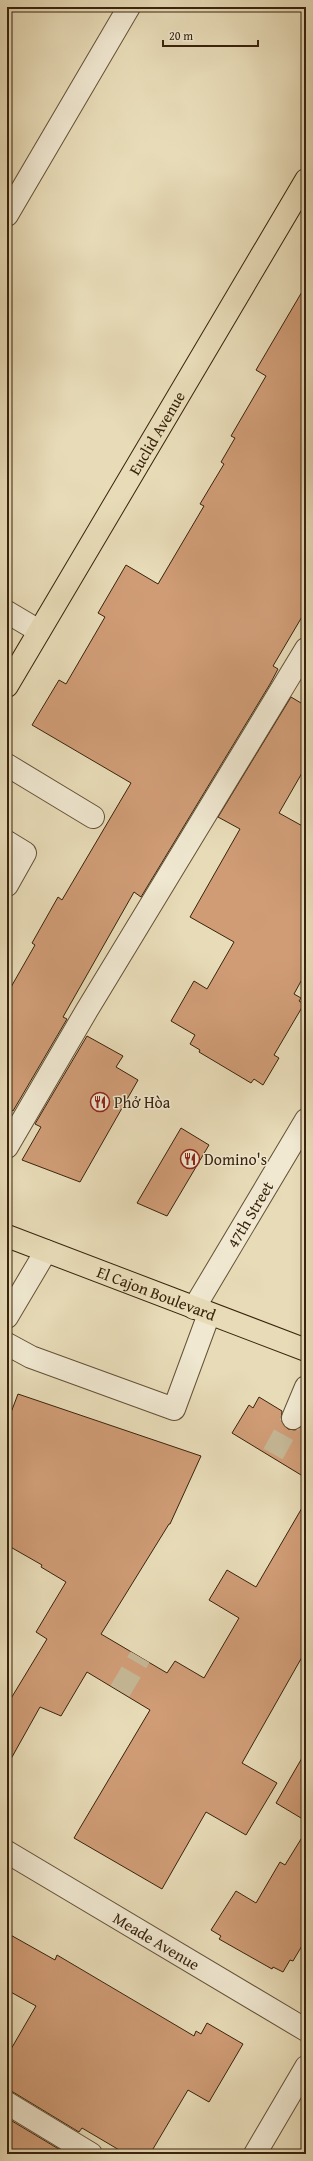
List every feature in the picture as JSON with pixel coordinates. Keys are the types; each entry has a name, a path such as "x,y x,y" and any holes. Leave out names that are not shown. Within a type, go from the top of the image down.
{"main road":[{"name":"Euclid Avenue","path":"7,686 306,180"},
{"name":"El Cajon Boulevard","path":"7,1236 306,1350"}],"street":[{"path":"7,215 129,7"},
{"path":"7,612 39,631"},
{"path":"7,1147 91,1004 306,649"},
{"path":"7,765 93,817"},
{"path":"7,842 25,853 7,885"},
{"name":"47th Street","path":"7,1344 31,1358 174,1409 202,1311 306,1120"},
{"path":"7,1317 46,1251"},
{"path":"294,1418 306,1387"},
{"name":"Meade Avenue","path":"7,1852 306,2030"},
{"path":"255,2154 306,2067"},
{"path":"7,2103 91,2154"}],"building":[{"path":"306,285 306,610 273,666 278,669 270,684 141,897 134,892 63,1017 67,1019 13,1111 7,1108 7,994 35,945 32,943 58,897 62,900 131,783 32,725 59,680 66,684 105,617 98,613 126,565 158,584 204,506 200,504 224,464 221,462 235,438 231,436 266,376 256,370"},
{"path":"291,697 306,706 306,766 279,813 306,828 306,972 294,994 301,998 299,1001 304,1004 274,1055 279,1058 263,1085 254,1079 251,1083 199,1052 200,1050 190,1044 195,1035 171,1021 194,981 207,989 234,942 190,917 240,829 218,817"},
{"path":"87,1036 123,1056 116,1067 138,1080 80,1182 22,1160 41,1127 35,1124"},
{"path":"181,1128 209,1145 167,1216 137,1203"},
{"path":"18,1394 201,1456 170,1524 101,1634 167,1673 175,1661 204,1678 239,1618 209,1600 227,1570 256,1587 306,1501 306,1650 242,1763 277,1783 246,1835 206,1812 162,1889 74,1838 150,1710 87,1672 61,1716 40,1707 7,1766 7,1705 47,1639 36,1632 66,1582 41,1567 42,1565 7,1545 7,1423"},
{"path":"259,1397 282,1411 281,1420 288,1429 295,1430 304,1424 306,1425 306,1478 232,1433 249,1405 253,1408"},
{"path":"306,1751 306,1821 276,1803"},
{"path":"306,1831 306,1939 293,1961 290,1960 283,1972 273,1967 272,1969 219,1939 221,1936 211,1930 236,1891 256,1903 280,1862 285,1865"},
{"path":"7,1933 55,1960 57,1955 194,2036 196,2031 201,2034 207,2023 243,2044 209,2102 188,2090 150,2154 126,2154 82,2128 79,2132 13,2092 7,2091 7,2056 36,2006 7,1990"},
{"path":"7,2118 67,2154 17,2154 7,2148"}],"tunnel":[{"path":"273,1454 293,1418"},
{"path":"120,1691 140,1657"}],"place":[{"name":"Phở Hòa","path":"100,1102"},
{"name":"Domino's","path":"190,1159"}]}
